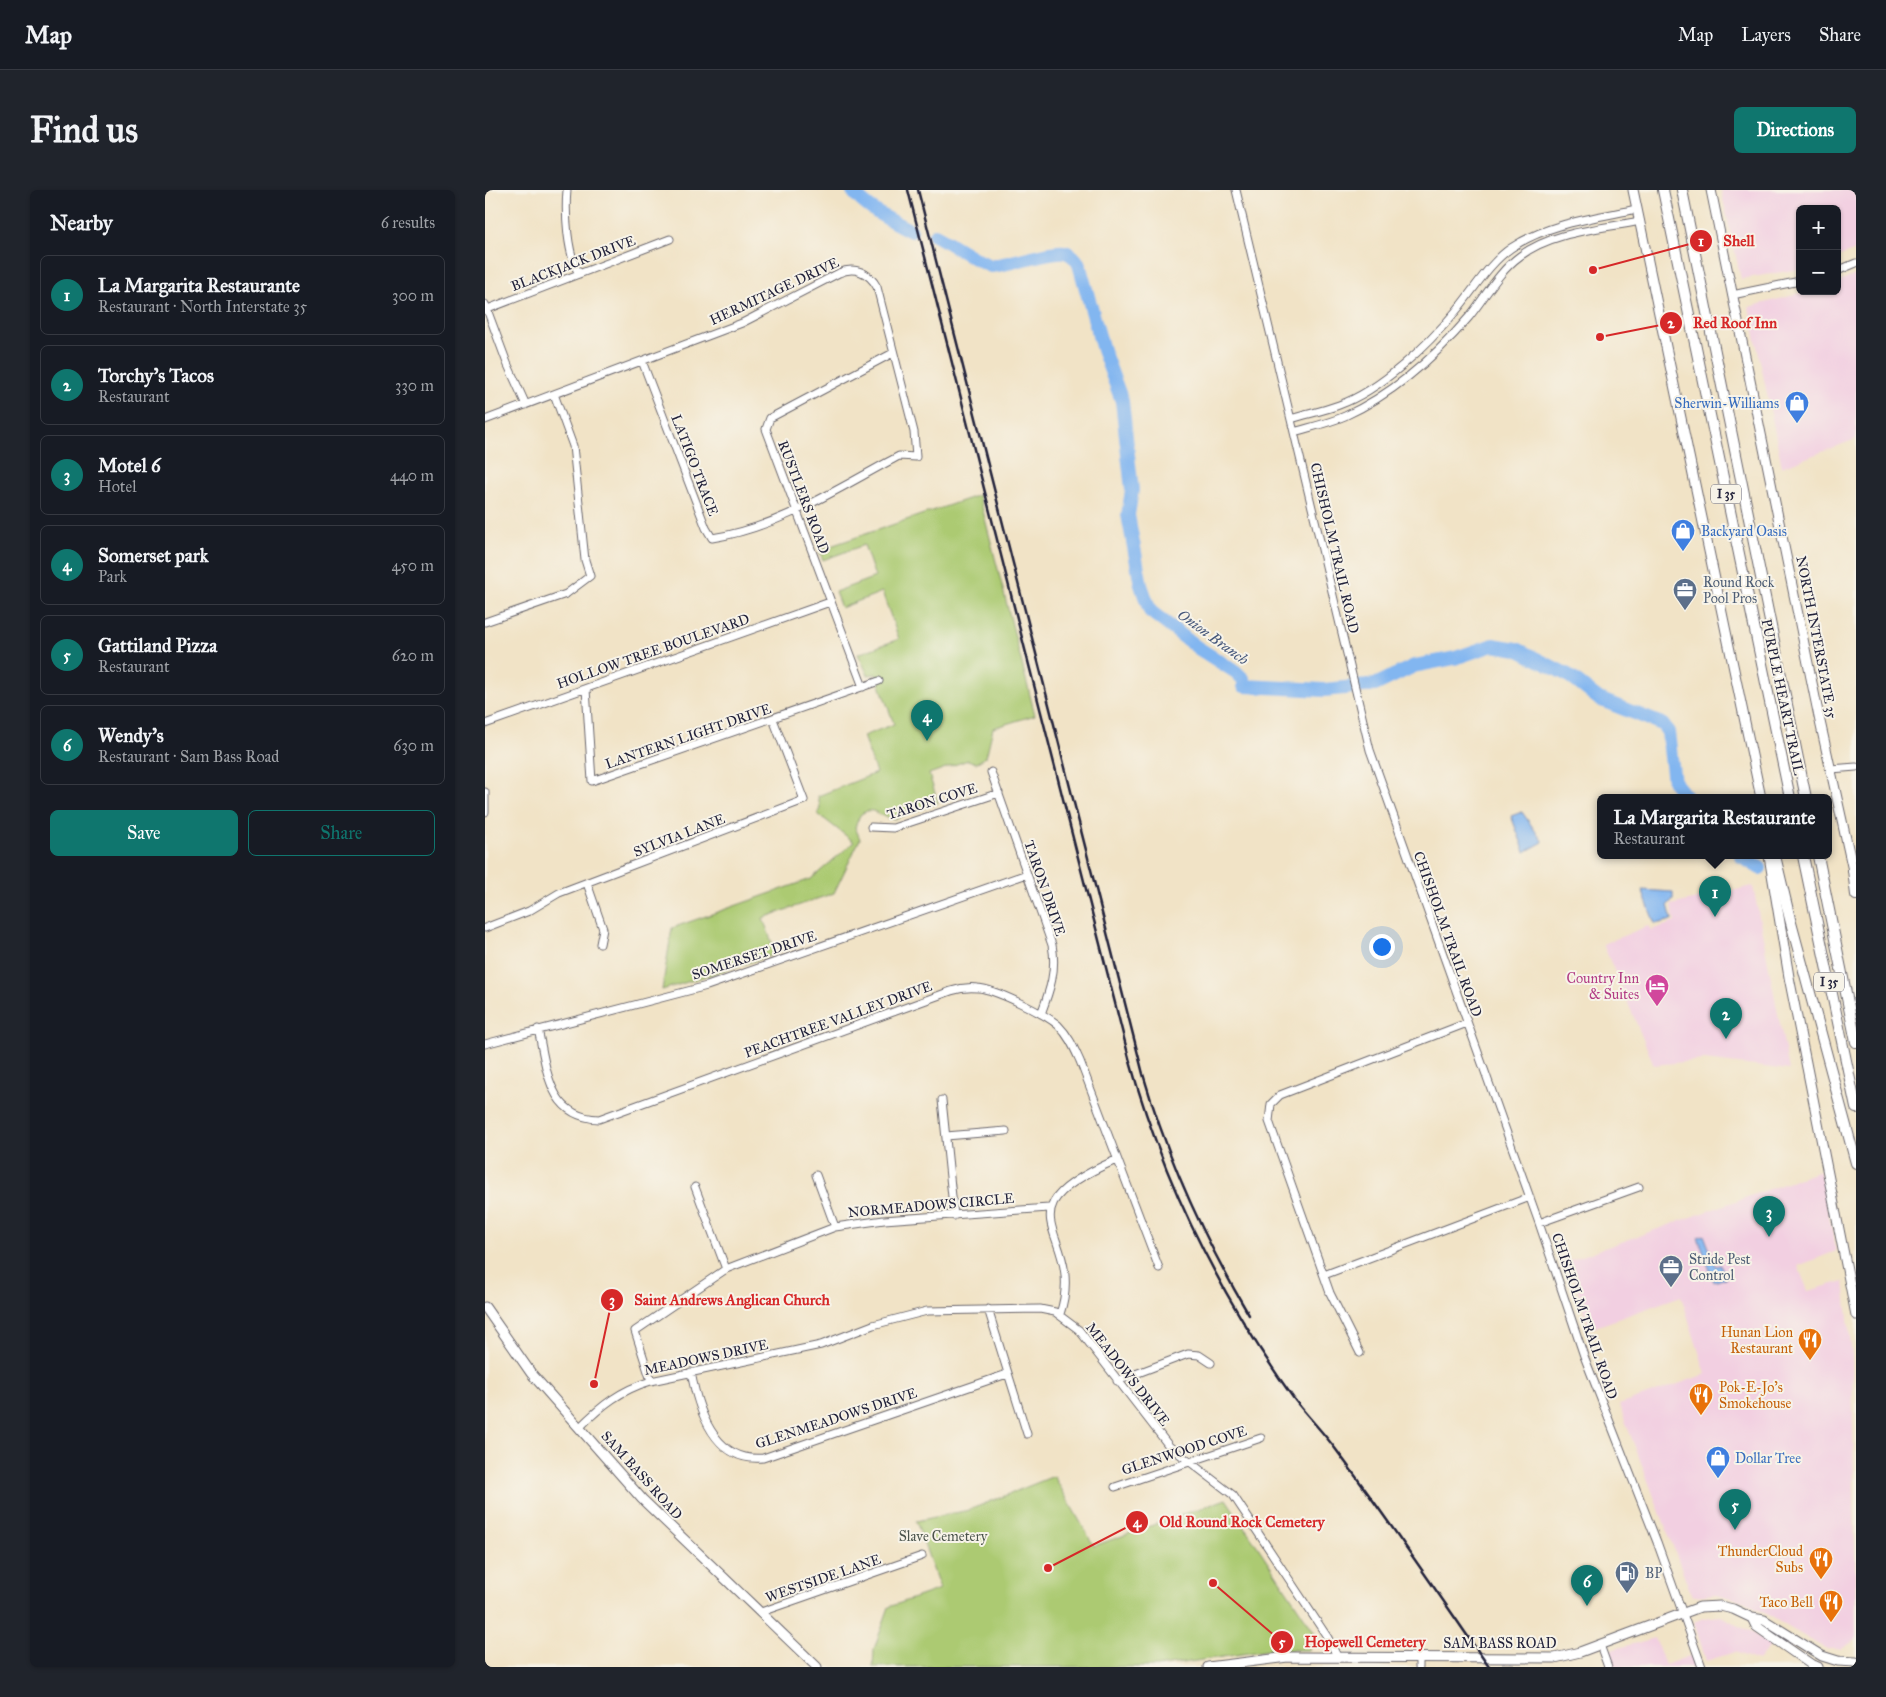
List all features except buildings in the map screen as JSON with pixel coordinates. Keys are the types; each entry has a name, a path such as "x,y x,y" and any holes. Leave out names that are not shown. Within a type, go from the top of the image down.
{"highway":[{"name":"PURPLE HEART TRAIL","path":"1663,190 1789,794"},
{"name":"PURPLE HEART TRAIL","path":"1682,190 1805,794"},
{"path":"1776,859 1790,919 1856,1163"},
{"name":"I 35","path":"1804,859 1856,1108"},
{"name":"I 35","path":"1818,859 1856,1042"},
{"path":"1853,870 1856,896"}],"main road":[{"path":"1633,190 1760,794"},
{"name":"NORTH INTERSTATE 35","path":"1711,190 1856,884"},
{"path":"1769,859 1789,977 1856,1315"},
{"name":"SAM BASS ROAD","path":"485,1307 531,1373 659,1517 817,1667"},
{"name":"SAM BASS ROAD","path":"1208,1667 1264,1659 1337,1656 1555,1658 1600,1645 1700,1607 1721,1606 1733,1609 1752,1618 1764,1620 1822,1656 1838,1661 1856,1662"},
{"name":"SAM BASS ROAD","path":"1752,1618 1756,1626 1815,1666"}],"street":[{"path":"567,190 569,247 579,274"},
{"name":"CHISHOLM TRAIL ROAD","path":"1236,190 1370,750 1530,1197 1584,1356 1657,1542 1702,1667"},
{"path":"1291,419 1340,405 1386,379 1451,318 1490,269 1509,250 1533,236 1554,227 1637,209"},
{"path":"1589,220 1591,231"},
{"path":"1294,432 1345,416 1393,389 1432,358 1470,315 1503,270 1520,256 1547,241 1639,221"},
{"name":"BLACKJACK DRIVE","path":"486,308 670,240"},
{"path":"1841,269 1856,263"},
{"name":"HERMITAGE DRIVE","path":"485,420 742,323 839,273 851,270 863,272 874,282 914,432 916,457"},
{"path":"1732,295 1796,282"},
{"path":"486,308 507,363 526,405"},
{"name":"RUSTLERS ROAD","path":"863,687 766,429 770,418 893,353"},
{"name":"LATIGO TRACE","path":"642,361 706,528 712,538 764,523 796,510 899,456 916,457"},
{"path":"485,622 565,594 590,576 585,560 573,446 554,394"},
{"name":"HOLLOW TREE BOULEVARD","path":"485,724 830,602"},
{"name":"LANTERN LIGHT DRIVE","path":"586,689 592,781 879,681"},
{"name":"SYLVIA LANE","path":"485,928 517,917 559,893 804,800 773,719"},
{"path":"1831,769 1856,767"},
{"name":"TARON DRIVE","path":"991,772 1052,945 1054,957 1053,982 1041,1014"},
{"path":"485,792 485,812"},
{"name":"TARON COVE","path":"871,827 893,828 999,793"},
{"name":"SOMERSET DRIVE","path":"485,1044 707,986 1027,874"},
{"path":"587,883 603,929 601,944"},
{"name":"PEACHTREE VALLEY DRIVE","path":"538,1029 554,1092 559,1102 574,1114 599,1119 962,988 990,991 1041,1014 1059,1026 1074,1046 1116,1160 1159,1268"},
{"path":"1361,1353 1339,1313 1324,1275 1269,1121 1271,1104 1280,1095 1467,1023"},
{"path":"942,1100 953,1216"},
{"path":"946,1136 1006,1131"},
{"path":"1060,1314 1066,1293 1066,1271 1049,1222 1049,1208 1055,1198 1070,1183 1116,1160"},
{"path":"816,1175 835,1227"},
{"path":"1539,1223 1639,1186"},
{"path":"695,1187 726,1269"},
{"path":"1324,1275 1530,1197"},
{"name":"NORMEADOWS CIRCLE","path":"651,1380 635,1331 726,1269 835,1227 884,1220 1049,1208"},
{"name":"MEADOWS DRIVE","path":"580,1427 611,1398 633,1386 651,1380 821,1345 915,1313 939,1309 1040,1308 1060,1314 1079,1330 1161,1438 1187,1462 1231,1493 1246,1511 1337,1656"},
{"path":"988,1309 1027,1434"},
{"path":"1117,1381 1188,1354 1199,1355 1211,1363"},
{"name":"GLENMEADOWS DRIVE","path":"691,1372 696,1402 704,1420 725,1446 733,1452 750,1458 773,1455 1007,1374"},
{"name":"GLENWOOD COVE","path":"1115,1487 1261,1438"},
{"name":"WESTSIDE LANE","path":"761,1612 922,1556"},
{"path":"1600,1645 1608,1667"},
{"path":"1419,1657 1419,1667"},
{"path":"1509,1667 1511,1657"}],"shaded area":[{"path":"1721,190 1856,190 1856,250 1841,256 1841,205 1796,205 1796,270 1741,279"},
{"path":"1856,275 1856,439 1782,467 1749,307 1796,294 1841,295 1841,281"},
{"path":"1753,886 1789,1070 1704,1060 1654,1065 1603,944 1648,926 1651,930 1675,922 1671,905"},
{"path":"1820,1171 1836,1251 1798,1266 1808,1291 1844,1281 1852,1356 1856,1640 1841,1649 1826,1649 1744,1601 1716,1594 1692,1596 1619,1405 1706,1374 1681,1296 1590,1329 1568,1261"},
{"path":"1721,1616 1772,1644 1758,1661 1735,1652 1706,1661 1694,1622 1703,1618"},
{"path":"1655,1638 1665,1665 1692,1655 1696,1667 1613,1667 1607,1651"}],"green space":[{"path":"979,495 1035,715 993,728 986,757 976,763 968,760 929,774 938,803 894,819 889,819 874,811 865,812 860,815 855,827 860,839 834,893 763,918 776,954 662,990 672,928 811,879 854,842 818,814 820,807 818,796 876,773 863,736 894,724 876,674 868,675 858,654 899,639 882,592 841,608 835,592 875,577 864,545 823,560 819,550"},
{"name":"Slave Cemetery","path":"1054,1476 1094,1546 1226,1499 1315,1633 1309,1650 1269,1650 1156,1667 873,1667 874,1649 889,1607 940,1589 916,1521 969,1510"}],"water":[{"path":"1522,812 1543,842 1525,852 1511,816"},
{"path":"1642,890 1673,892 1673,899 1668,905 1672,920 1655,924"},
{"path":"1704,1235 1716,1266 1721,1265 1726,1278 1714,1282 1698,1237"}],"waterway":[{"name":"Onion Branch","path":"852,190 871,208 911,231"},
{"name":"Onion Branch","path":"935,235 991,266 1059,252 1070,254 1078,262 1103,350 1122,401 1132,490 1128,515 1141,585 1150,611 1198,648 1236,672 1244,680 1244,686 1324,690 1375,685 1414,666 1455,658 1493,645 1517,649 1568,675 1599,699 1662,724 1668,732 1674,782 1684,794"},
{"name":"Onion Branch","path":"1746,859 1760,868"}],"railway":[{"path":"908,190 1129,1058 1143,1104 1176,1193 1218,1278 1241,1319 1267,1359 1294,1399 1332,1444 1357,1478 1489,1667"},
{"path":"918,190 1143,1074 1164,1137 1202,1228 1249,1315"}],"place":[{"name":"Shell","path":"1593,270"},
{"name":"Red Roof Inn","path":"1600,337"},
{"name":"Sherwin-Williams","path":"1797,424"},
{"name":"Backyard Oasis","path":"1683,552"},
{"name":"Round Rock Pool Pros","path":"1685,611"},
{"name":"Somerset park","path":"927,741"},
{"name":"La Margarita Restaurante","path":"1715,917"},
{"name":"Country Inn & Suites","path":"1657,1007"},
{"name":"Torchy's Tacos","path":"1726,1039"},
{"name":"Motel 6","path":"1769,1237"},
{"name":"Stride Pest Control","path":"1671,1288"},
{"name":"Hunan Lion Restaurant","path":"1810,1361"},
{"name":"Saint Andrews Anglican Church","path":"594,1384"},
{"name":"Pok-E-Jo’s Smokehouse","path":"1701,1416"},
{"name":"Dollar Tree","path":"1718,1479"},
{"name":"Gattiland Pizza","path":"1735,1530"},
{"name":"Old Round Rock Cemetery","path":"1048,1568"},
{"name":"ThunderCloud Subs","path":"1821,1580"},
{"name":"Hopewell Cemetery","path":"1213,1583"},
{"name":"BP","path":"1627,1594"},
{"name":"Wendy's","path":"1587,1606"},
{"name":"Taco Bell","path":"1831,1623"}]}
